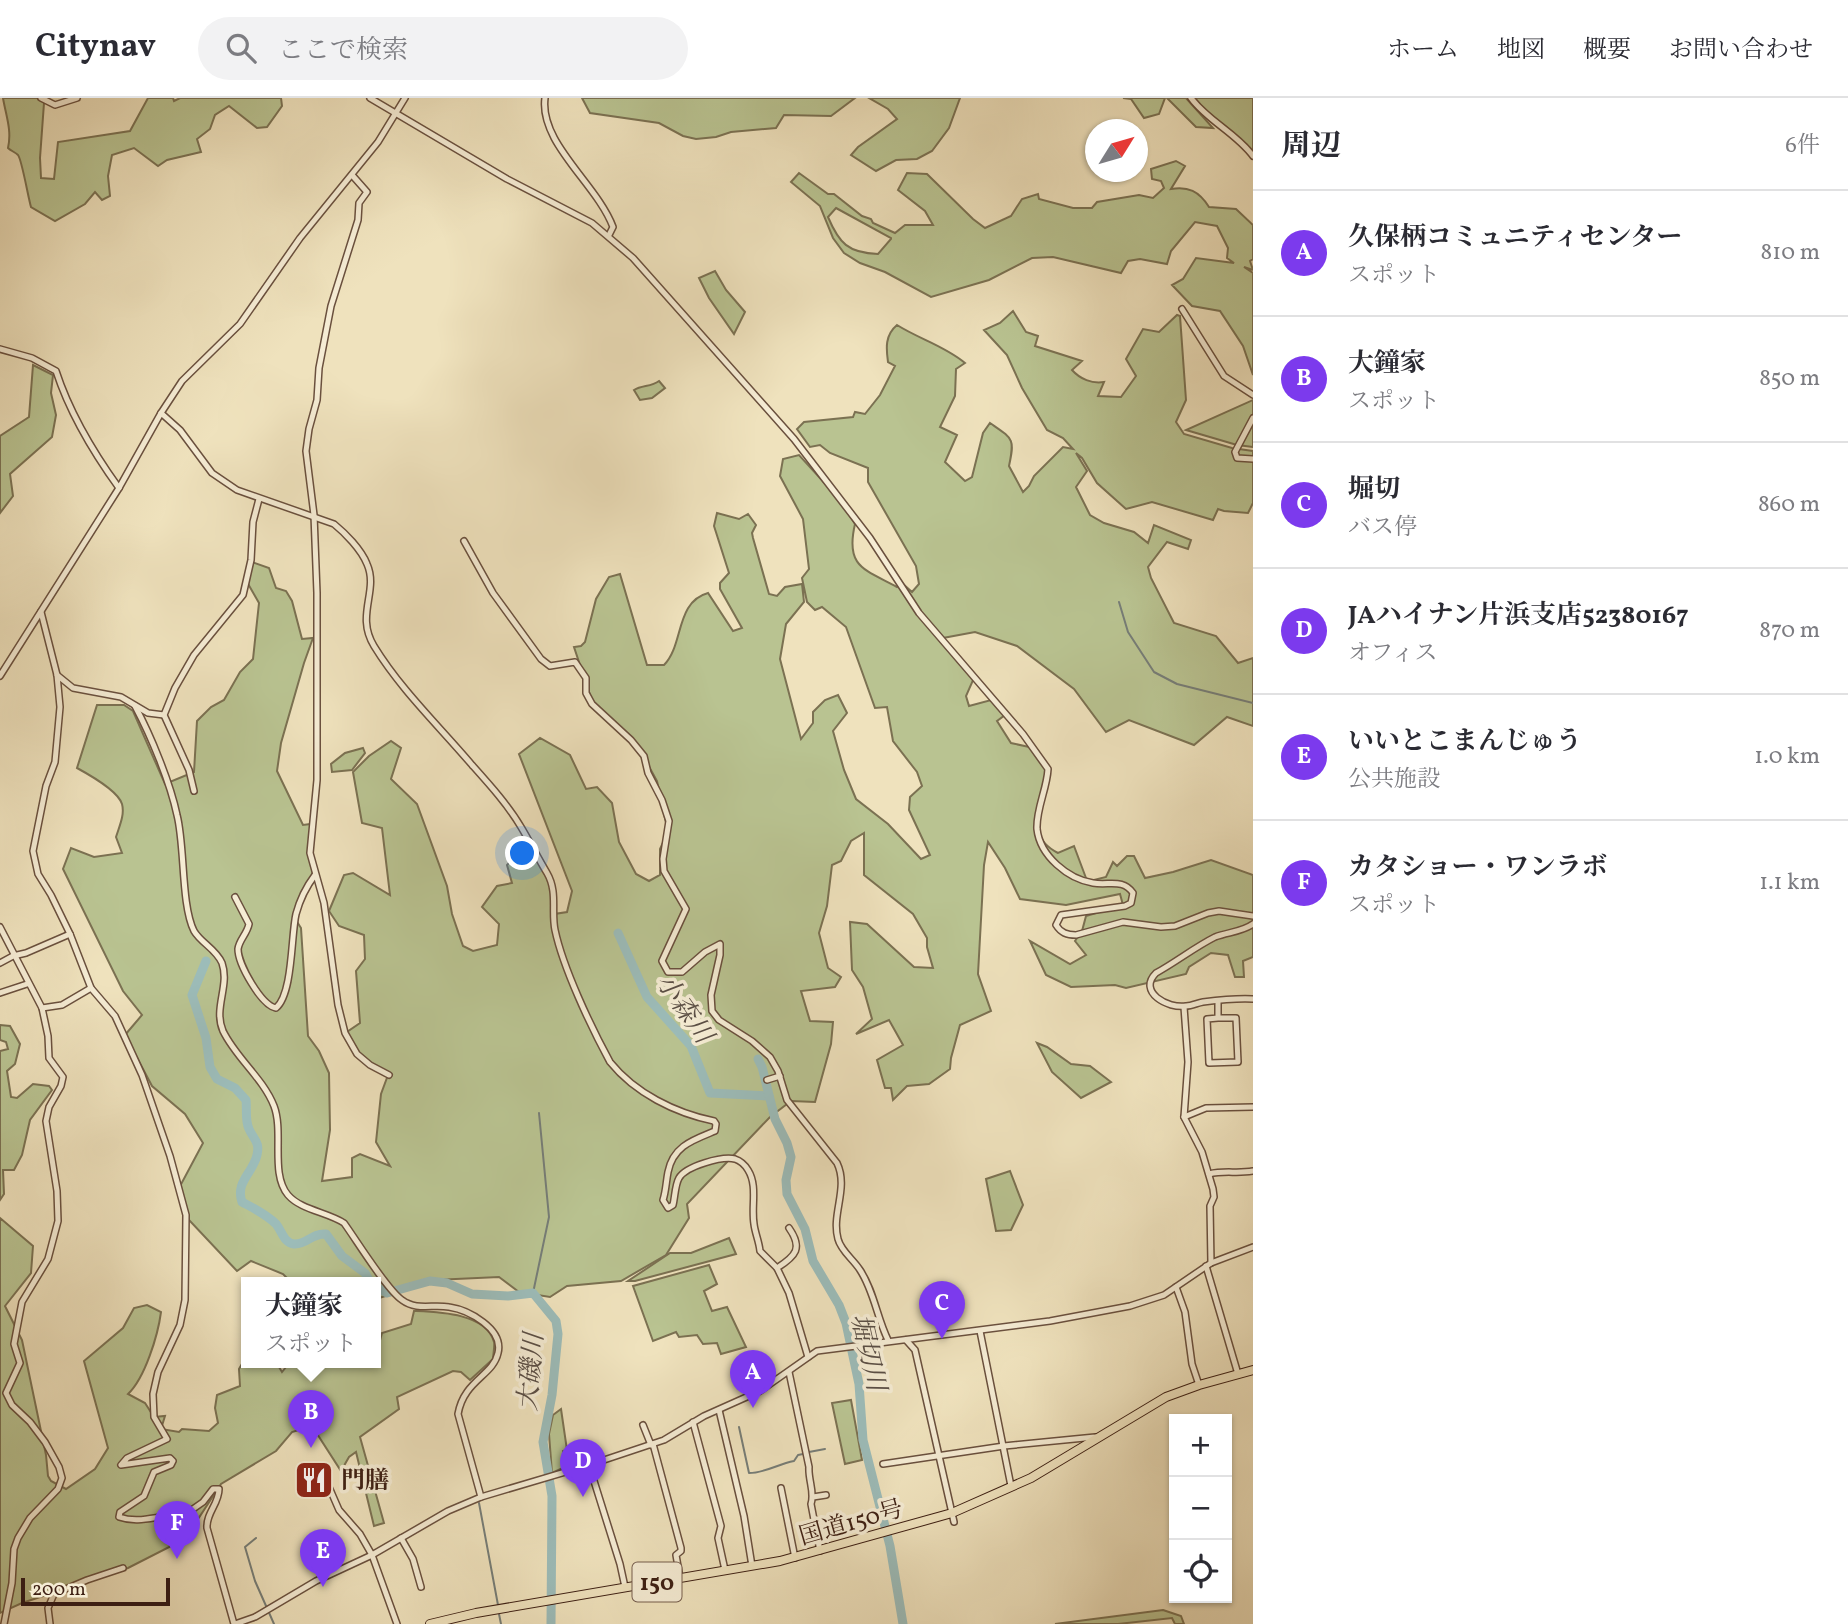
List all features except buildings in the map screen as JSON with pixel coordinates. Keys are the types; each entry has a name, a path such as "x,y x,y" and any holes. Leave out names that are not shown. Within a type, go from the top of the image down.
{"highway":[{"name":"国道150号","path":"430,1624 476,1613 795,1558 953,1518 1031,1478 1166,1397 1253,1370"}],"street":[{"path":"41,98 55,105 77,98"},
{"path":"370,98 507,179 562,205 609,235 634,258 794,439 870,538 919,613 1034,748 1048,769 1037,828 1046,854 1081,881 1097,884 1123,883 1129,886 1133,893 1131,903 1125,906 1061,915 1056,925 1059,930 1076,935 1123,922 1175,926 1219,911 1253,916"},
{"path":"0,676 119,488 182,381 240,324 300,238 378,142 405,98"},
{"path":"545,98 546,114 553,138 604,205 613,227 609,235"},
{"path":"1191,98 1253,156"},
{"path":"352,175 367,192 359,203 358,220 331,306 319,368 317,400 306,451 314,516 318,605 317,780 310,853 324,903 338,1005 345,1033 357,1054 388,1075"},
{"path":"1182,309 1224,376 1253,395"},
{"path":"0,349 32,358 56,371 61,390 76,421 119,488"},
{"path":"161,413 180,430 218,478 259,499 334,524 344,532 368,565 370,586 366,627 374,646 397,678 508,809 549,877 553,888 555,932 610,1062 620,1075 669,1107 714,1121 716,1124 715,1131 693,1139 674,1154 668,1170 663,1200 668,1208 673,1205 679,1178 687,1170 703,1163 736,1159 745,1165 750,1173 754,1192 754,1225 760,1251 777,1268 789,1293 808,1357"},
{"path":"1253,418 1235,452 1237,458 1242,460 1253,459"},
{"path":"194,791 189,770 164,715 174,688 194,655 243,595 251,560 253,522 259,499"},
{"path":"464,541 493,593 537,653 550,666 575,662 586,678 586,693 592,704 631,740 644,756 669,821 663,859 664,871 686,909 662,961 664,967 668,972 682,972 713,946 720,944 711,995 712,1012 719,1020 766,1052 780,1076 788,1100 841,1171 838,1241 859,1269 872,1293 888,1340"},
{"path":"41,612 57,675 60,707 58,748 46,786 33,851 38,874 51,895 91,988 116,1016 142,1075 170,1156 186,1215 186,1300 180,1325 158,1371 153,1394 154,1417 167,1439 127,1458 121,1465 170,1458 173,1461 171,1465 154,1472 144,1496 120,1513 119,1517 144,1522 169,1514 183,1516 202,1502 213,1489 219,1489 219,1496 206,1519 234,1624 255,1617 316,1581 372,1555 448,1511 481,1497 652,1445 693,1422 760,1391 825,1348 980,1331 1122,1308 1164,1295 1208,1264 1253,1247"},
{"path":"57,675 73,688 121,697 148,713 164,715"},
{"path":"135,706 178,815 190,915 195,932 216,954 225,976 218,1014 224,1032 268,1094 274,1107 278,1121 279,1176 283,1188 298,1202 334,1216 344,1223 398,1297 415,1307 459,1308 494,1331 499,1342 495,1362 466,1390 460,1401 458,1414 481,1497"},
{"path":"235,897 249,924 239,946 239,957 258,994 269,1006 276,1008 281,1003 286,983 297,912 307,886 315,875"},
{"path":"1253,924 1246,929 1223,934 1208,941 1152,976 1149,987 1152,995 1162,1002 1184,1007 1200,1002 1253,999"},
{"path":"0,927 13,956 22,967 27,984 33,988 42,1008 49,1058 63,1077 49,1107 46,1121 57,1191 58,1221 48,1259 22,1302 14,1345 20,1363 6,1393 12,1405 30,1422 45,1442 62,1478 58,1489 30,1518 18,1538 14,1549 12,1584 4,1624"},
{"path":"0,963 69,934"},
{"path":"0,993 27,984"},
{"path":"42,1008 62,1005 91,988"},
{"path":"1218,1001 1218,1018"},
{"path":"1184,1007 1188,1062 1184,1117 1202,1152 1214,1197 1210,1206 1208,1264 1238,1374"},
{"path":"1236,1017 1238,1062 1209,1063 1207,1019 1218,1018 1236,1017"},
{"path":"767,1080 780,1076"},
{"path":"1184,1117 1206,1108 1253,1107"},
{"path":"1209,1174 1223,1170 1237,1174 1253,1171"},
{"path":"777,1268 791,1258 797,1248 797,1239 789,1228"},
{"path":"1176,1287 1185,1312 1192,1364 1199,1385"},
{"path":"980,1331 1011,1486"},
{"path":"906,1340 915,1350 953,1518"},
{"path":"789,1372 813,1497 811,1504 820,1551"},
{"path":"719,1410 744,1516 752,1566"},
{"path":"693,1422 721,1526 718,1538 725,1570"},
{"path":"643,1425 652,1445 681,1548 676,1555 680,1578"},
{"path":"883,1464 1004,1446 1096,1437"},
{"path":"589,1465 625,1587"},
{"path":"321,1471 339,1510 360,1534 372,1555 397,1624"},
{"path":"780,1488 795,1558"},
{"path":"813,1497 826,1494"},
{"path":"401,1538 412,1559 421,1587"},
{"path":"50,1624 48,1608 54,1594 123,1568"}],"green space":[{"path":"3,98 40,98 44,103 41,178 54,179 58,142 130,131 148,98 173,98 174,101 180,98 281,98 282,106 267,127 257,128 229,106 215,115 210,129 197,139 201,152 167,160 158,166 134,148 112,155 108,176 110,196 102,200 95,192 85,204 55,221 31,207 20,158 8,148 9,129"},
{"path":"582,98 855,98 831,116 784,115 776,128 731,132 696,139 683,136 659,123 590,113"},
{"path":"869,98 960,98 949,128 932,151 917,159 896,160 876,171 851,155 897,119 888,109"},
{"path":"1123,98 1165,98 1159,114 1144,118 1131,99"},
{"path":"1167,98 1186,98 1213,128 1196,127"},
{"path":"1195,98 1253,98 1253,156 1247,145 1209,117"},
{"path":"1176,161 1185,166 1171,189 1193,191 1209,207 1236,209 1253,225 1253,259 1250,261 1253,270 1244,267 1253,273 1253,375 1243,346 1220,311 1192,306 1172,285 1183,279 1196,258 1234,263 1227,258 1228,248 1217,226 1195,222 1171,251 1167,264 1140,259 1128,261 1121,273 1053,257 1032,258 989,280 931,297 844,253 833,238 820,206 791,182 799,173 828,194 834,194 862,216 871,219 873,223 895,233 905,225 933,225 925,211 898,190 907,173 927,174 985,228 1011,216 1022,199 1038,194 1039,199 1073,208 1092,208 1097,202 1139,195 1153,198 1164,188 1161,181 1152,179 1151,169","holes":["836,208 891,238 878,254 852,249 836,234 828,217"]},
{"path":"715,271 726,290 745,312 734,334 709,298 699,278"},
{"path":"1013,311 1026,332 1038,336 1035,346 1082,361 1072,370 1086,380 1104,382 1098,396 1121,397 1136,376 1126,359 1143,329 1159,332 1177,315 1180,316 1186,400 1176,422 1184,434 1232,448 1253,451 1253,503 1248,513 1218,509 1213,520 1152,502 1126,509 1097,483 1076,453 1087,471 1076,487 1090,515 1104,523 1134,532 1148,543 1154,525 1191,540 1188,549 1167,542 1148,567 1151,578 1174,623 1216,636 1238,663 1253,658 1253,726 1227,717 1194,745 1129,720 1106,732 1074,689 1017,646 975,632 943,638 974,678 966,696 969,706 991,700 1005,715 997,721 1011,743 1029,747 1032,745 1040,757 1047,780 1039,821 1041,838 1058,853 1074,846 1086,878 1090,881 1106,877 1113,862 1117,866 1127,856 1134,856 1145,878 1211,860 1253,875 1253,957 1243,961 1244,977 1235,977 1228,955 1211,953 1189,967 1186,974 1126,988 1115,985 1071,987 1046,975 1030,941 1070,964 1086,955 1075,941 1082,931 1086,916 1123,905 1120,894 1066,905 1020,899 988,842 984,865 978,974 991,1011 960,1025 950,1069 929,1084 907,1086 893,1100 891,1088 885,1088 877,1060 903,1045 889,1020 856,1034 872,1019 863,987 852,970 850,922 867,924 914,967 933,968 927,938 913,914 864,875 864,833 851,841 841,861 832,865 827,906 819,933 828,968 841,977 835,987 801,991 810,1021 833,1022 831,1044 815,1102 791,1101 770,1117 687,1204 689,1218 666,1255 621,1281 567,1286 550,1297 519,1292 499,1277 434,1280 381,1297 381,1277 286,1277 251,1261 237,1271 189,1220 179,1188 203,1143 185,1114 152,1086 125,1035 142,1015 123,991 63,869 71,848 94,857 122,853 116,837 123,812 122,804 102,783 77,768 97,705 124,705 133,711 165,784 194,772 197,721 211,707 224,700 240,672 253,659 259,603 247,582 249,561 269,568 276,588 286,591 292,601 302,639 313,638 281,743 277,771 303,825 311,824 313,878 294,917 301,928 308,1036 319,1051 329,1073 330,1130 322,1181 352,1177 352,1158 360,1154 390,1166 376,1142 381,1094 388,1075 364,1060 344,1034 360,1023 356,971 365,959 364,935 339,926 329,911 344,875 353,873 390,895 382,828 362,823 353,772 369,756 391,741 401,748 391,779 417,804 447,886 452,914 463,946 473,951 497,945 499,924 482,907 497,886 512,883 507,865 520,852 537,857 553,888 554,914 567,912 572,891 519,754 540,738 570,755 586,789 597,787 612,803 619,842 636,874 649,881 660,875 660,849 668,832 657,781 641,752 592,701 574,647 585,642 596,599 609,577 620,574 647,665 664,665 675,647 690,605 708,593 733,631 742,628 720,589 720,583 729,573 714,526 717,513 739,519 748,514 756,525 752,533 769,594 777,596 785,587 802,584 804,602 786,624 780,659 801,739 813,723 813,712 825,700 838,695 847,713 833,731 856,799 888,824 921,859 930,855 909,810 910,797 922,786 917,772 893,741 887,707 875,708 846,627 822,607 815,610 807,602 802,578 809,569 803,519 780,476 783,459 799,455 841,501 855,524 853,549 860,565 897,587 902,583 912,592 919,584 916,566 868,482 868,468 830,453 820,445 810,447 797,429 804,422 853,417 855,412 865,414 880,395 895,366 888,362 887,347 888,337 897,325 965,363 956,369 955,396 940,427 957,435 945,462 965,481 972,477 983,433 990,423 1008,436 1012,444 1009,466 1023,492 1034,476 1063,447 1073,449 1063,438 1047,430 1022,388 1007,355 984,330 1000,323"},
{"path":"33,365 53,375 51,393 56,415 52,437 10,474 13,496 0,513 0,436 29,417"},
{"path":"659,381 665,388 652,398 640,400 634,390"},
{"path":"1253,400 1253,447 1186,430"},
{"path":"363,748 365,753 352,770 332,772 331,764 345,753"},
{"path":"0,1025 10,1026 20,1044 15,1064 7,1071 11,1097 17,1098 33,1084 49,1086 52,1090 30,1120 22,1155 14,1170 3,1170 4,1194 0,1200 0,1051 8,1049 6,1042 0,1040"},
{"path":"1037,1043 1071,1064 1090,1066 1111,1082 1081,1098 1052,1072"},
{"path":"1010,1171 1023,1205 1011,1230 996,1231 986,1179"},
{"path":"0,1218 33,1246 31,1273 5,1306 22,1340 48,1476 51,1481 66,1489 95,1469 108,1448 84,1361 123,1328 134,1308 147,1305 161,1312 150,1356 140,1378 128,1394 145,1403 154,1417 165,1416 161,1429 179,1432 182,1429 209,1431 218,1423 215,1408 217,1395 240,1386 241,1366 241,1368 280,1368 282,1372 285,1368 381,1368 382,1333 411,1324 414,1311 460,1316 482,1325 489,1332 494,1342 493,1359 470,1380 461,1372 453,1371 397,1397 399,1409 360,1437 384,1523 374,1526 356,1452 349,1457 341,1471 312,1426 292,1432 276,1451 221,1484 185,1539 128,1568 22,1603 0,1613"},
{"path":"729,1238 736,1254 628,1281 670,1253 691,1253"},
{"path":"709,1265 717,1284 704,1291 712,1311 727,1307 746,1347 721,1354 717,1343 703,1344 697,1335 679,1337 676,1332 653,1341 633,1286"},
{"path":"851,1400 862,1460 845,1464 832,1403"},
{"path":"561,1409 567,1450 563,1451 565,1467 552,1473 549,1434 553,1415"},
{"path":"1163,1610 1181,1616 1184,1624 1175,1624 1172,1618 1118,1624 1055,1624"}],"waterway":[{"path":"1119,602 1128,632 1154,672 1177,684 1253,703"},
{"name":"小森川","path":"618,933 647,997 691,1046 710,1093 769,1096"},
{"name":"大磯川","path":"206,961 192,995 206,1038 210,1067 217,1079 235,1088 246,1100 248,1126 258,1147 255,1161 241,1189 242,1202 272,1220 290,1243 298,1244 316,1235 326,1234 342,1256 367,1277"},
{"name":"堀切川","path":"758,1059 775,1119 791,1157 786,1180 787,1194 805,1229 813,1261 839,1305 846,1323 859,1384 863,1440 890,1546 903,1624"},
{"path":"533,1293 549,1217 539,1113"},
{"name":"大磯川","path":"381,1290 387,1293 430,1281 447,1283 472,1294 508,1296 533,1293 556,1321 558,1334 552,1395 543,1442 552,1496 551,1624"},
{"path":"739,1427 749,1473 761,1472 794,1461 798,1455 803,1454"},
{"path":"809,1452 825,1449"},
{"path":"479,1503 498,1605"},
{"path":"256,1538 245,1547 255,1581 274,1624"},
{"path":"499,1614 501,1624"}],"place":[{"name":"堀切","path":"942,1339"},
{"name":"久保柄コミュニティセンター","path":"753,1408"},
{"name":"大鐘家","path":"311,1448"},
{"name":"門膳","path":"314,1480"},
{"name":"JAハイナン片浜支店52380167","path":"583,1497"},
{"name":"カタショー・ワンラボ","path":"177,1559"},
{"name":"いいとこまんじゅう","path":"323,1587"}]}
